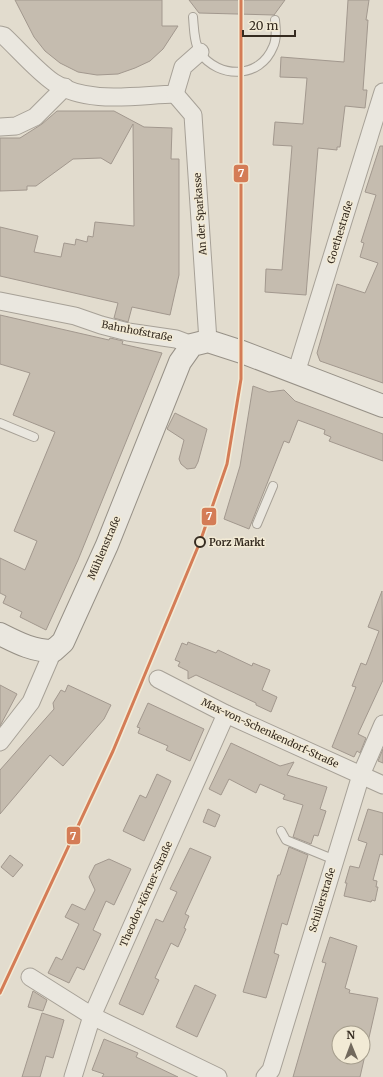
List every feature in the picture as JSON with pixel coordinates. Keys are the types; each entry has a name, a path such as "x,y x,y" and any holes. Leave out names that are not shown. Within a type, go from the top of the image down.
{"main road":[{"name":"Bahnhofstraße","path":"200,343 242,352 383,406"},
{"name":"Mühlenstraße","path":"53,651 63,642 107,545 180,362 200,343"},
{"path":"0,634 26,647 40,651 53,651"}],"street":[{"path":"0,35 4,36 52,81 74,91 106,97 175,94 183,67 200,52"},
{"path":"0,128 16,126 35,117 65,88"},
{"name":"Goethestraße","path":"296,373 383,92"},
{"name":"An der Sparkasse","path":"175,94 193,115 200,343"},
{"name":"Bahnhofstraße","path":"0,301 74,316 128,332 170,337 200,343"},
{"name":"Mühlenstraße","path":"0,742 31,702 53,651"},
{"name":"Max-von-Schenkendorf-Straße","path":"158,679 226,714 383,785"},
{"name":"Theodor-Körner-Straße","path":"73,1077 92,1016 226,714"},
{"name":"Schillerstraße","path":"265,1077 270,1070 360,775 383,724"},
{"path":"30,977 92,1016 218,1077"}],"lane":[{"path":"193,17 194,35 200,52 212,66 233,73 241,73 257,66 265,60 273,47 276,36 275,20"},
{"path":"0,423 34,437"},
{"path":"257,524 273,486"},
{"path":"281,831 286,840 293,844 335,860"}],"building":[{"path":"15,0 162,0 162,26 178,26 163,49 150,61 135,68 118,74 97,75 78,72 60,63 45,51 34,37"},
{"path":"189,0 285,0 274,15 199,13"},
{"path":"348,0 369,0 366,20 368,20 363,90 367,90 365,108 345,106 340,147 337,147 337,150 318,148 306,295 265,292 266,269 282,270 292,146 273,145 275,122 303,124 307,78 280,77 281,57 344,62"},
{"path":"57,111 114,111 144,127 172,128 171,159 179,159 179,275 170,315 132,307 128,322 114,318 118,303 0,276 0,227 38,236 34,252 61,257 64,243 75,245 76,239 87,242 88,236 93,237 95,222 134,226 133,124 111,164 101,158 73,159 36,186 27,186 27,190 0,191 0,138 20,138 42,124"},
{"path":"380,146 383,146 383,383 320,361 317,353 337,284 365,293 378,263 360,257 364,243 361,242 376,195 365,192"},
{"path":"0,315 109,340 110,338 123,341 122,344 162,353 78,560 46,630 20,617 22,612 3,603 6,596 0,593 0,558 25,570 37,541 14,531 55,432 13,415 30,373 0,364"},
{"path":"253,386 269,392 284,390 295,401 383,434 383,461 329,441 331,437 324,434 325,430 298,420 289,443 284,441 249,529 224,519 240,466"},
{"path":"175,413 207,429 195,468 187,469 181,464 179,459 184,440 167,429"},
{"path":"382,591 383,680 358,734 366,738 360,753 357,751 354,757 332,747 356,687 352,686 361,663 366,665 379,631 368,627"},
{"path":"188,642 216,653 218,650 252,666 253,663 270,670 262,690 277,697 271,712 256,705 256,703 196,675 188,679 188,671 178,666 180,662 175,660 182,643 187,645"},
{"path":"0,685 17,694 0,726"},
{"path":"68,685 111,705 104,719 63,766 50,755 0,814 0,770 54,709 53,703 61,690 65,692"},
{"path":"148,703 204,729 190,761 166,750 168,746 138,733 140,728 137,727"},
{"path":"231,743 280,766 294,762 287,775 327,787 320,809 326,811 318,836 314,835 311,844 293,837 303,805 283,799 285,795 260,784 256,793 229,779 221,795 209,789"},
{"path":"383,749 383,763 378,761"},
{"path":"157,774 171,781 144,841 123,831 140,795 146,798"},
{"path":"208,809 220,815 215,827 203,822"},
{"path":"368,809 383,813 383,855 380,854 373,880 377,881 376,887 378,887 375,901 372,900 371,902 344,896 347,883 345,883 350,866 359,868 367,843 358,840"},
{"path":"289,847 308,855 287,925 282,923 274,953 279,955 266,998 243,992 278,875 280,875"},
{"path":"190,848 211,857 185,914 189,916 184,928 186,929 178,947 171,943 155,978 159,980 143,1015 119,1004 156,919 163,922 177,892 170,889"},
{"path":"10,855 23,865 13,877 1,867"},
{"path":"109,859 131,869 114,905 106,901 93,930 101,934 84,970 77,967 69,983 48,973 56,957 62,960 79,924 65,917 72,904 85,910 95,890 89,877 95,865"},
{"path":"330,937 357,946 345,988 350,990 349,993 378,998 371,1029 371,1025 331,1025 331,1065 363,1065 360,1077 293,1077 326,963 322,962"},
{"path":"195,985 216,995 197,1037 176,1027"},
{"path":"33,991 47,1000 43,1011 28,1007"},
{"path":"42,1013 64,1020 53,1058 46,1056 40,1077 22,1077"},
{"path":"104,1039 138,1053 136,1057 178,1077 102,1077 104,1074 92,1070"}],"transit line":[{"name":"7","path":"0,993 113,751 200,542 227,464 241,379 241,0"}],"place":[{"name":"Porz Markt","path":"200,542"}]}
